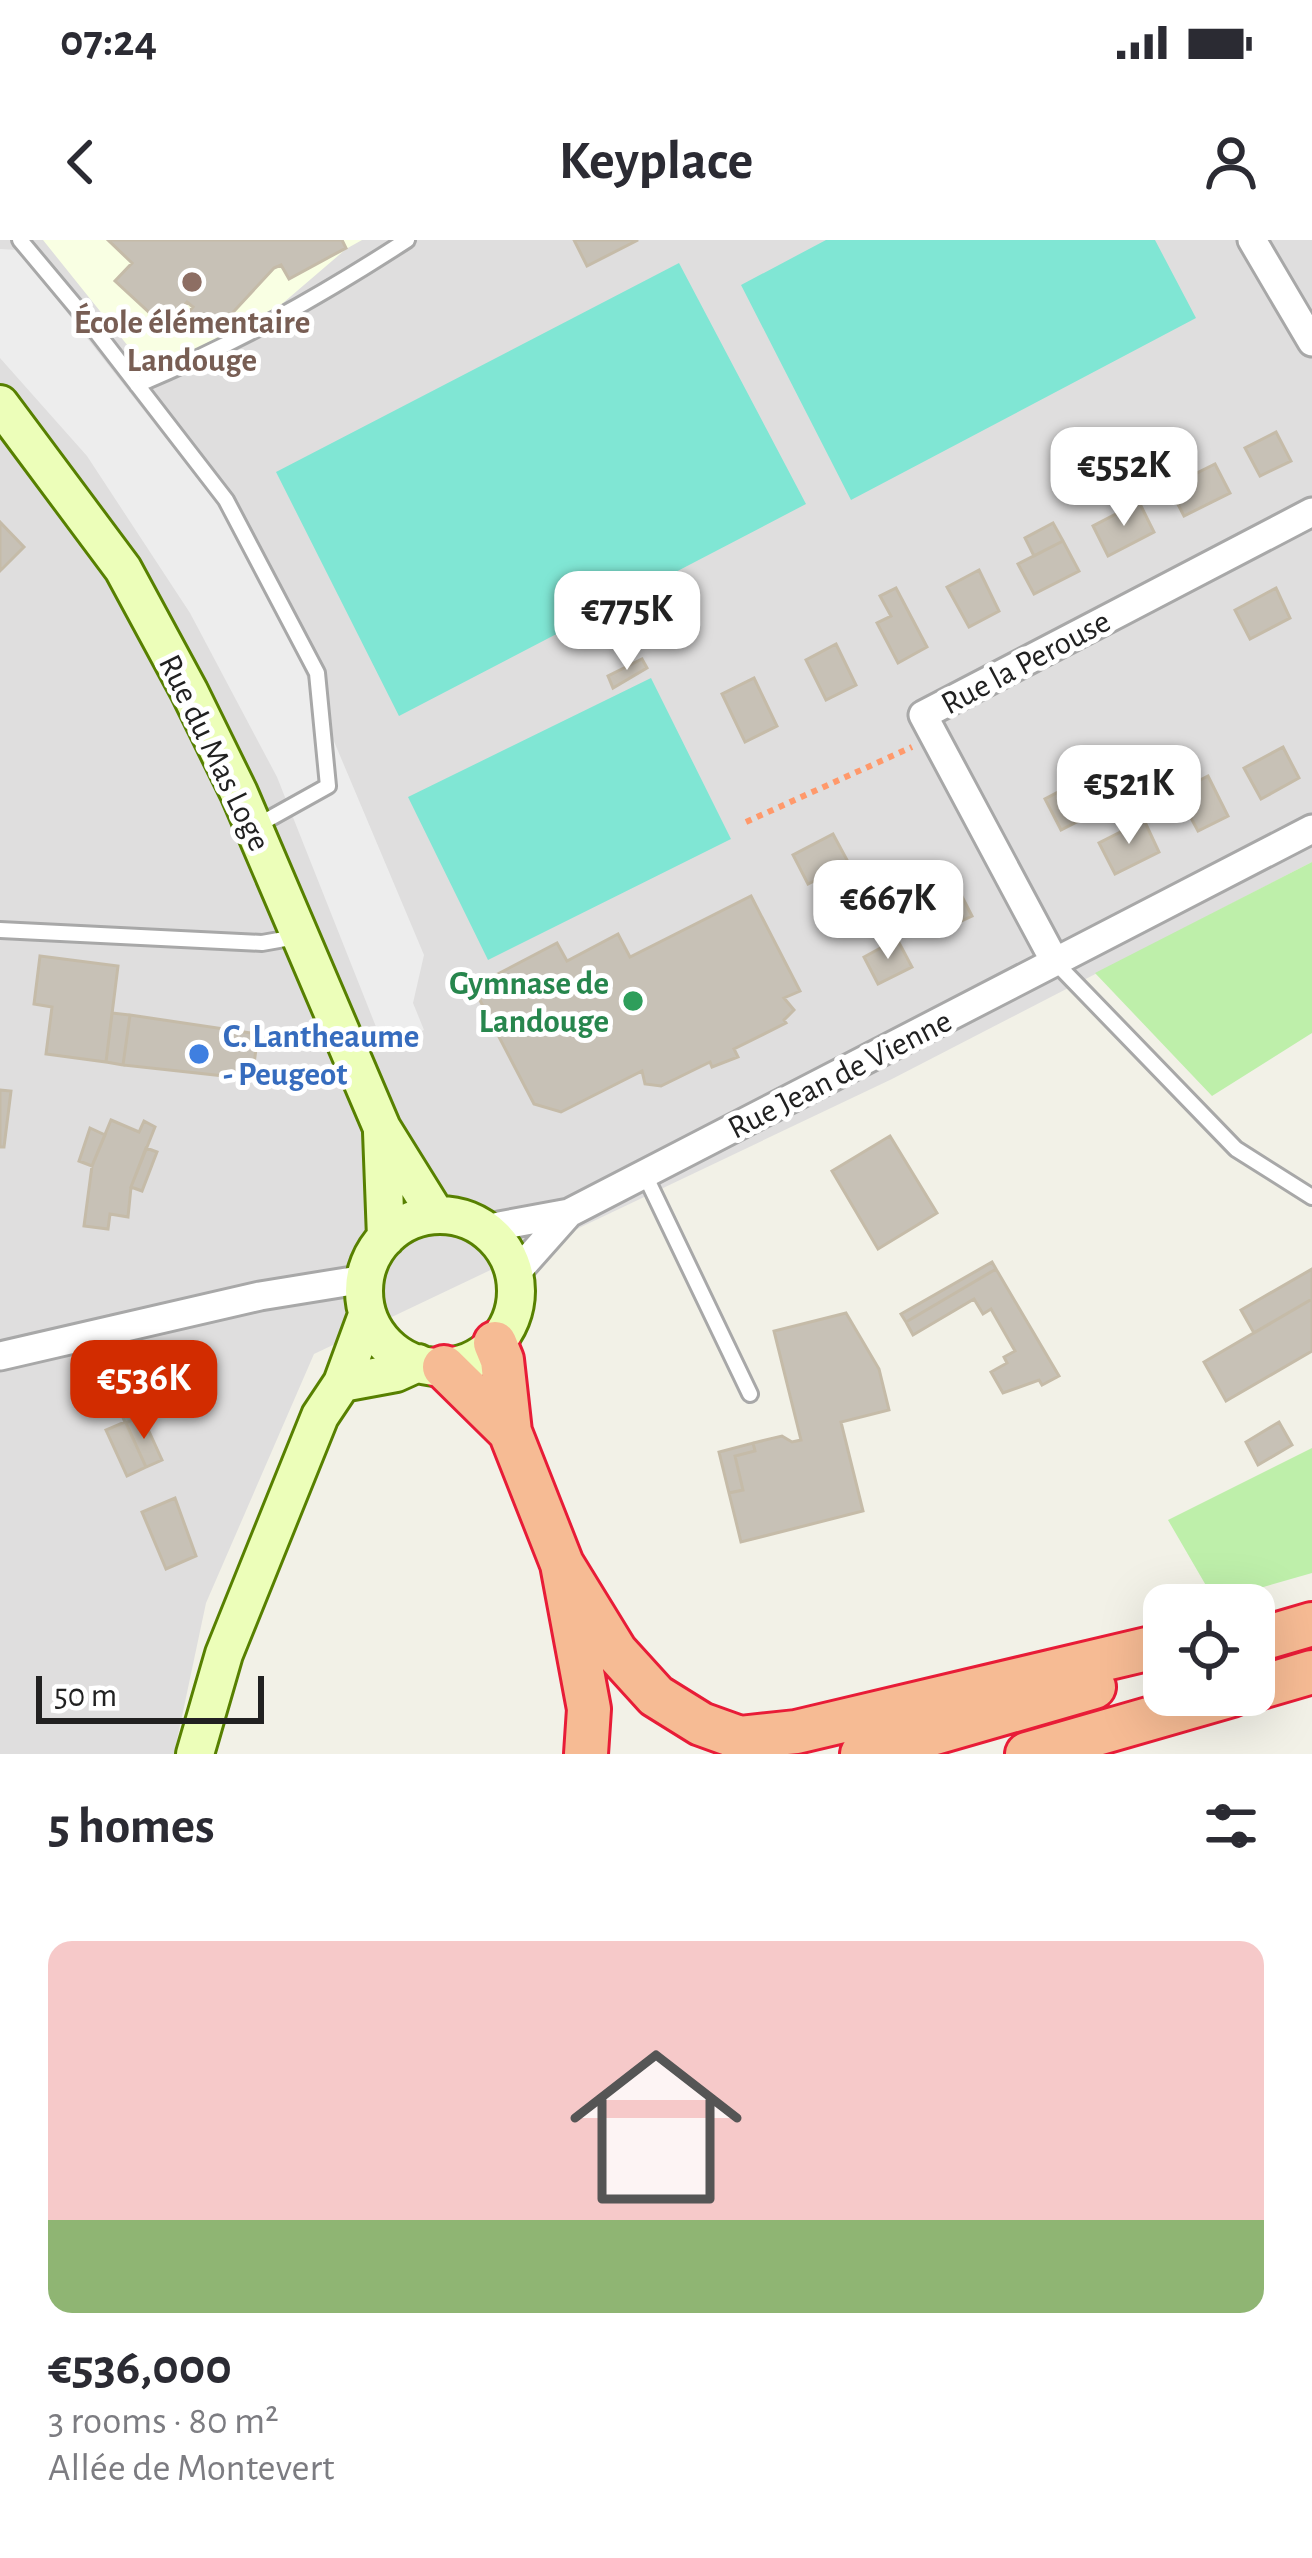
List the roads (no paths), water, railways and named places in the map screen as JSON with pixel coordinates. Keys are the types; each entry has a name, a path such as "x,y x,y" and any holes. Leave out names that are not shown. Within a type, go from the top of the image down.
{"highway":[{"path":"495,1343 502,1360 510,1432 562,1564 616,1652 656,1696 701,1724 740,1738 796,1732 1143,1651"},
{"path":"430,1365 510,1432"},
{"path":"562,1564 589,1709 586,1754"},
{"path":"1275,1635 1312,1624"},
{"path":"1275,1683 1312,1672"},
{"path":"862,1754 1143,1673"},
{"path":"1032,1753 1160,1716"}],"main road":[{"name":"Rue du Mas Loge","path":"0,404 123,569 189,691 253,827 382,1128 436,1215"},
{"name":"Rue du Mas Loge","path":"382,1128 386,1238"},
{"path":"195,1754 224,1654 320,1416 342,1383 366,1297 371,1259 386,1238 411,1221 436,1215 464,1219 490,1233 505,1251 514,1275 511,1317 495,1343 469,1360 342,1383"},
{"path":"366,1297 388,1347 430,1365"}],"street":[{"path":"1252,240 1312,341"},
{"name":"Rue la Perouse","path":"1055,962 923,715 1312,512"},
{"name":"Rue Jean de Vienne","path":"490,1233 500,1226 569,1213 1312,829"},
{"path":"514,1275 569,1213"},
{"path":"0,1356 260,1295 366,1297"}],"lane":[{"path":"20,240 226,500 316,673 328,786 253,827"},
{"path":"137,385 314,301 407,240"},
{"path":"0,930 262,943 301,936"},
{"path":"1055,962 1236,1149 1312,1197"},
{"path":"644,1173 750,1394"}],"place":[{"name":"École élémentaire Landouge","path":"192,282"},
{"name":"Gymnase de Landouge","path":"633,1001"},
{"name":"C. Lantheaume - Peugeot","path":"199,1054"}]}
